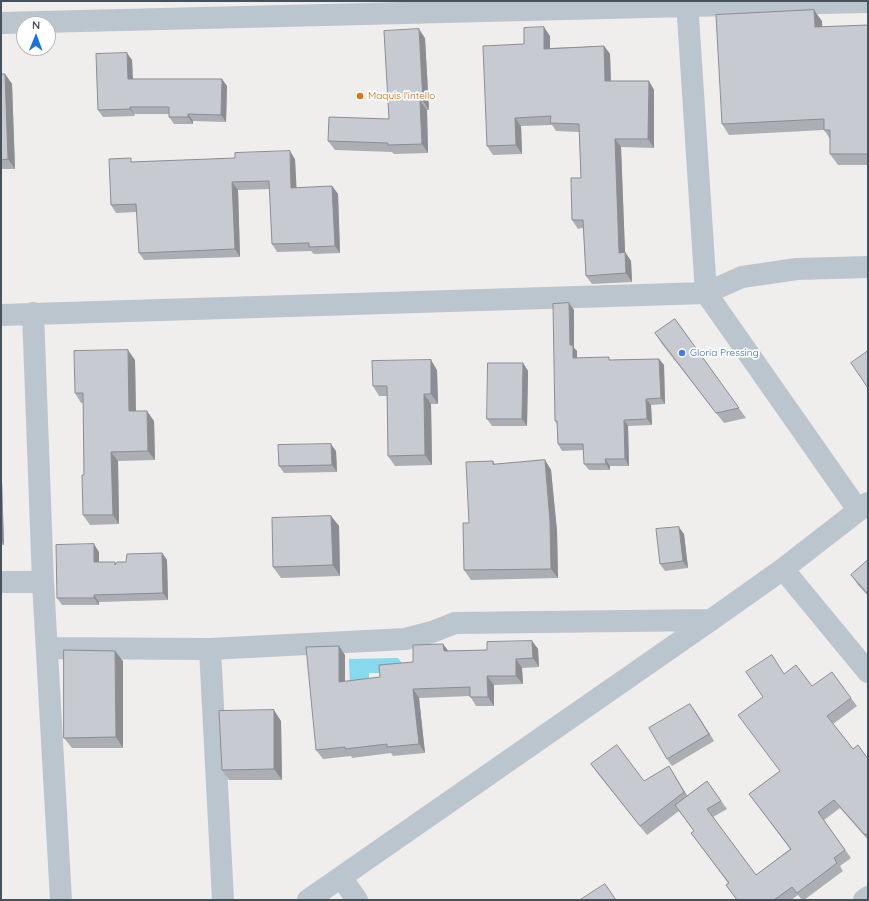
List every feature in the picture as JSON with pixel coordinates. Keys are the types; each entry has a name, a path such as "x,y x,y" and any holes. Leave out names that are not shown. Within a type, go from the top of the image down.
{"street":[{"path":"1,23 687,3 868,2"},
{"path":"308,900 783,569 863,506 706,293 687,3"},
{"path":"1,315 706,293 742,277 797,269 868,268"},
{"path":"33,313 43,582 48,648 61,900"},
{"path":"783,569 868,672"},
{"path":"1,582 43,582"},
{"path":"48,648 210,649 405,639 432,632 455,623 711,620"},
{"path":"210,649 224,900"},
{"path":"341,877 357,900"},
{"path":"864,900 868,897"}],"water":[{"path":"398,658 405,667 391,673 369,673 369,687 350,688 349,659"}],"building":[{"path":"814,10 815,27 868,25 868,154 830,154 830,130 824,130 824,119 722,124 716,15"},
{"path":"544,27 544,49 604,46 605,81 649,81 648,139 615,139 619,253 625,252 626,273 586,276 583,220 572,220 571,178 581,178 579,124 550,123 551,116 515,118 516,145 487,146 483,46 524,44 524,28"},
{"path":"419,29 423,101 420,101 422,144 388,145 388,143 328,141 329,117 389,119 384,31"},
{"path":"127,53 128,79 222,79 221,115 188,114 188,117 169,117 169,107 130,107 130,109 98,110 96,54"},
{"path":"1,74 5,74 8,159 1,160"},
{"path":"290,151 291,188 332,186 335,246 309,247 309,243 272,244 269,181 232,182 235,249 139,253 136,204 111,205 109,159 131,158 131,162 235,158 235,153"},
{"path":"569,303 570,345 573,345 573,358 609,357 609,360 659,359 661,398 646,399 647,419 624,420 625,459 605,459 606,464 584,464 583,444 558,444 557,421 555,421 553,304"},
{"path":"675,319 739,408 716,413 655,333"},
{"path":"128,350 129,411 147,411 148,451 111,452 113,515 83,515 83,393 75,393 74,351"},
{"path":"868,351 868,388 851,363"},
{"path":"431,360 431,394 424,394 425,455 388,456 387,386 373,386 372,361"},
{"path":"488,363 523,363 522,419 487,419"},
{"path":"331,444 332,465 279,466 278,445"},
{"path":"545,460 550,521 551,569 464,570 463,523 469,523 466,462 493,461 493,464"},
{"path":"331,516 333,565 273,567 272,518"},
{"path":"679,527 683,561 660,564 656,529"},
{"path":"94,544 94,562 115,562 115,565 117,562 126,562 127,554 162,553 163,593 94,595 94,598 57,598 56,545"},
{"path":"868,560 868,594 851,575"},
{"path":"532,641 533,658 516,659 516,676 487,676 488,697 470,697 470,687 413,689 419,744 387,747 387,744 345,749 345,747 316,750 306,647 339,646 339,682 380,677 379,665 413,662 413,645 443,644 444,651 487,650 487,642"},
{"path":"64,650 115,651 116,737 64,738"},
{"path":"772,655 784,674 796,665 812,686 832,672 851,698 827,716 853,749 858,745 868,759 868,833 865,835 834,800 818,812 845,850 834,858 837,863 797,893 792,887 774,900 737,900 726,885 729,883 691,833 694,831 675,805 707,781 721,801 707,809 756,875 791,849 749,794 780,771 738,715 763,697 746,672"},
{"path":"690,704 709,734 667,759 649,728"},
{"path":"274,710 274,769 222,770 219,711"},
{"path":"617,745 644,781 669,766 684,792 640,826 591,764"},
{"path":"605,884 616,900 580,900"}],"place":[{"name":"Maquis l'intello","path":"360,96"},
{"name":"Gloria Pressing","path":"682,353"}]}
